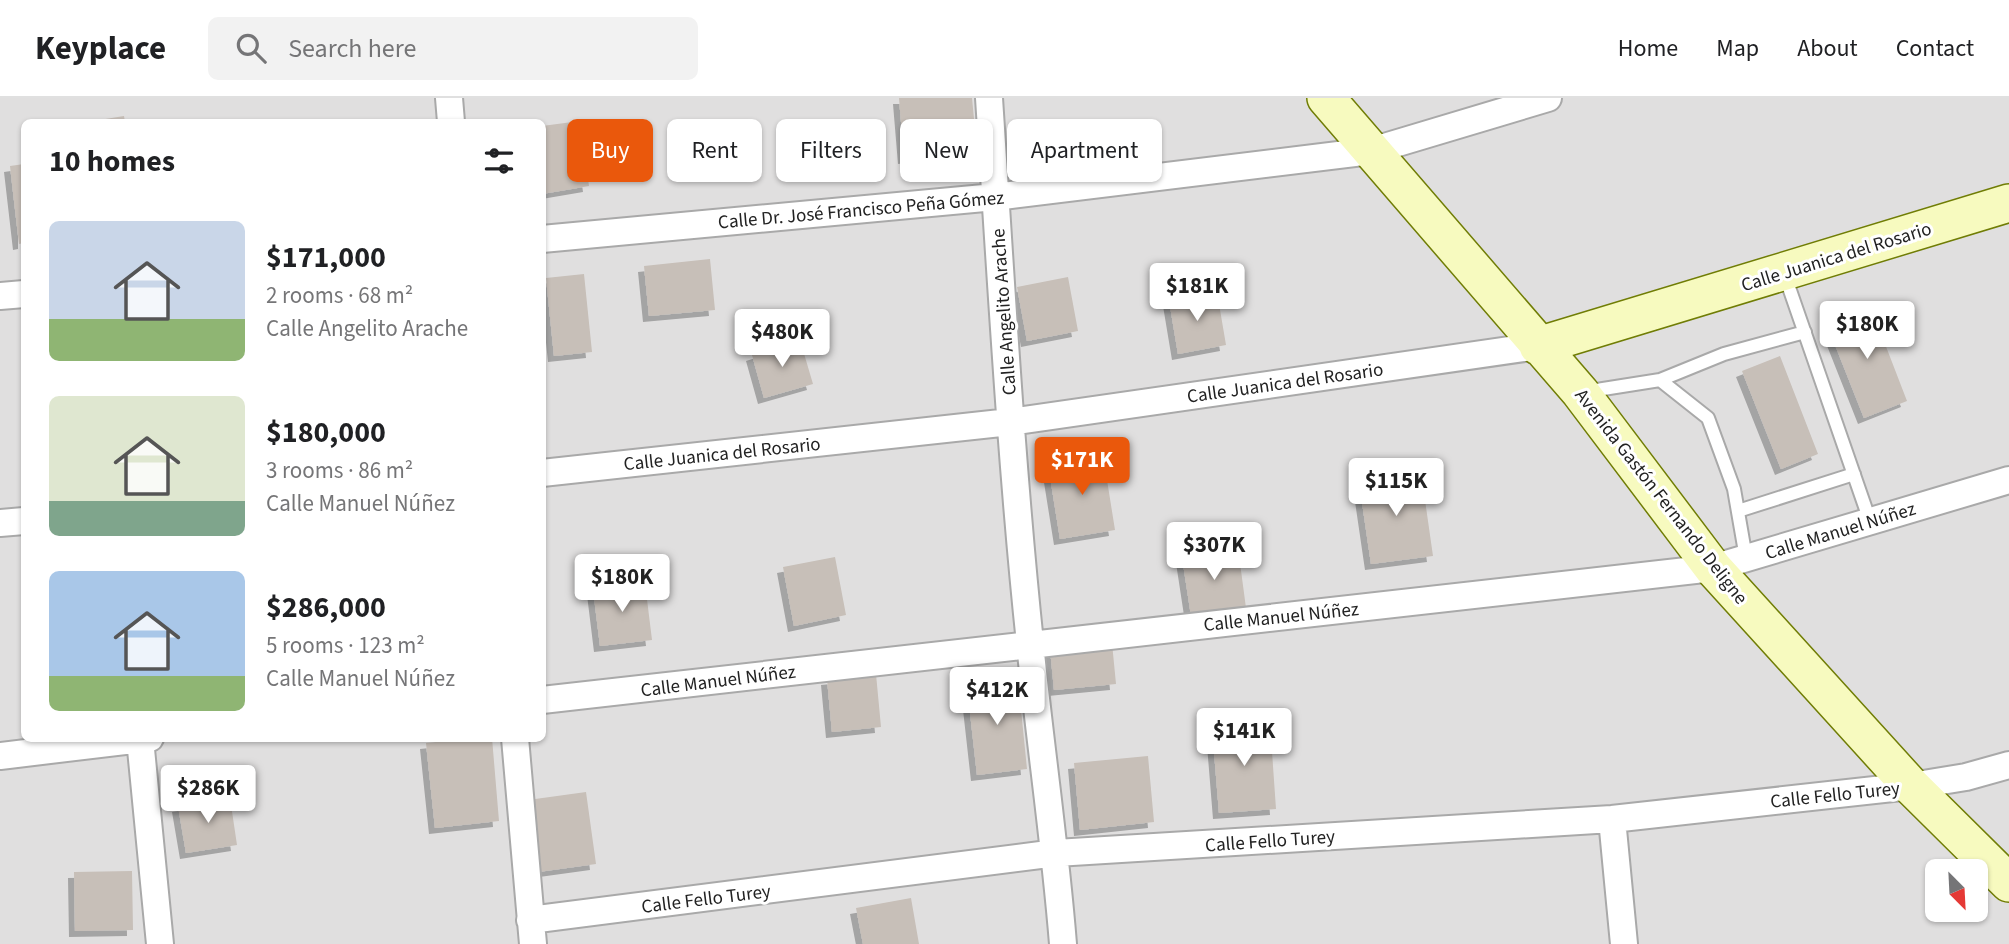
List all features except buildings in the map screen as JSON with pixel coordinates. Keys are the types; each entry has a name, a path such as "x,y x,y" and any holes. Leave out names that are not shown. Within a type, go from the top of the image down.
{"street":[{"path":"449,98 451,119"},
{"name":"Calle Angelito Arache","path":"989,98 1010,422 1030,644 1056,853 1063,944"},
{"name":"Avenida Gastón Fernando Deligne","path":"1326,98 1538,346 1730,563 1911,786 2009,883"},
{"name":"Calle Dr. José Francisco Peña Gómez","path":"546,239 995,197 1371,151 1548,98"},
{"name":"Calle Juanica del Rosario","path":"546,473 1010,422 1538,346 2009,203"},
{"path":"0,296 21,294"},
{"name":"Calle Manuel Núñez","path":"546,700 1730,563 2009,480"},
{"path":"0,523 21,521"},
{"path":"0,756 119,742"},
{"path":"145,742 160,944"},
{"path":"515,742 531,932"},
{"name":"Calle Fello Turey","path":"531,932 1056,853 1612,819 1911,786 1966,778 2009,765"},
{"path":"1612,819 1625,944"}],"lane":[{"path":"1783,272 1870,521"},
{"path":"1580,392 1660,380 1724,354 1805,332"},
{"path":"1660,380 1708,418 1734,489 1738,511 1730,563"},
{"path":"1738,511 1854,474"}],"shaded area":[{"path":"0,98 2009,98 2009,944 0,944"}]}
